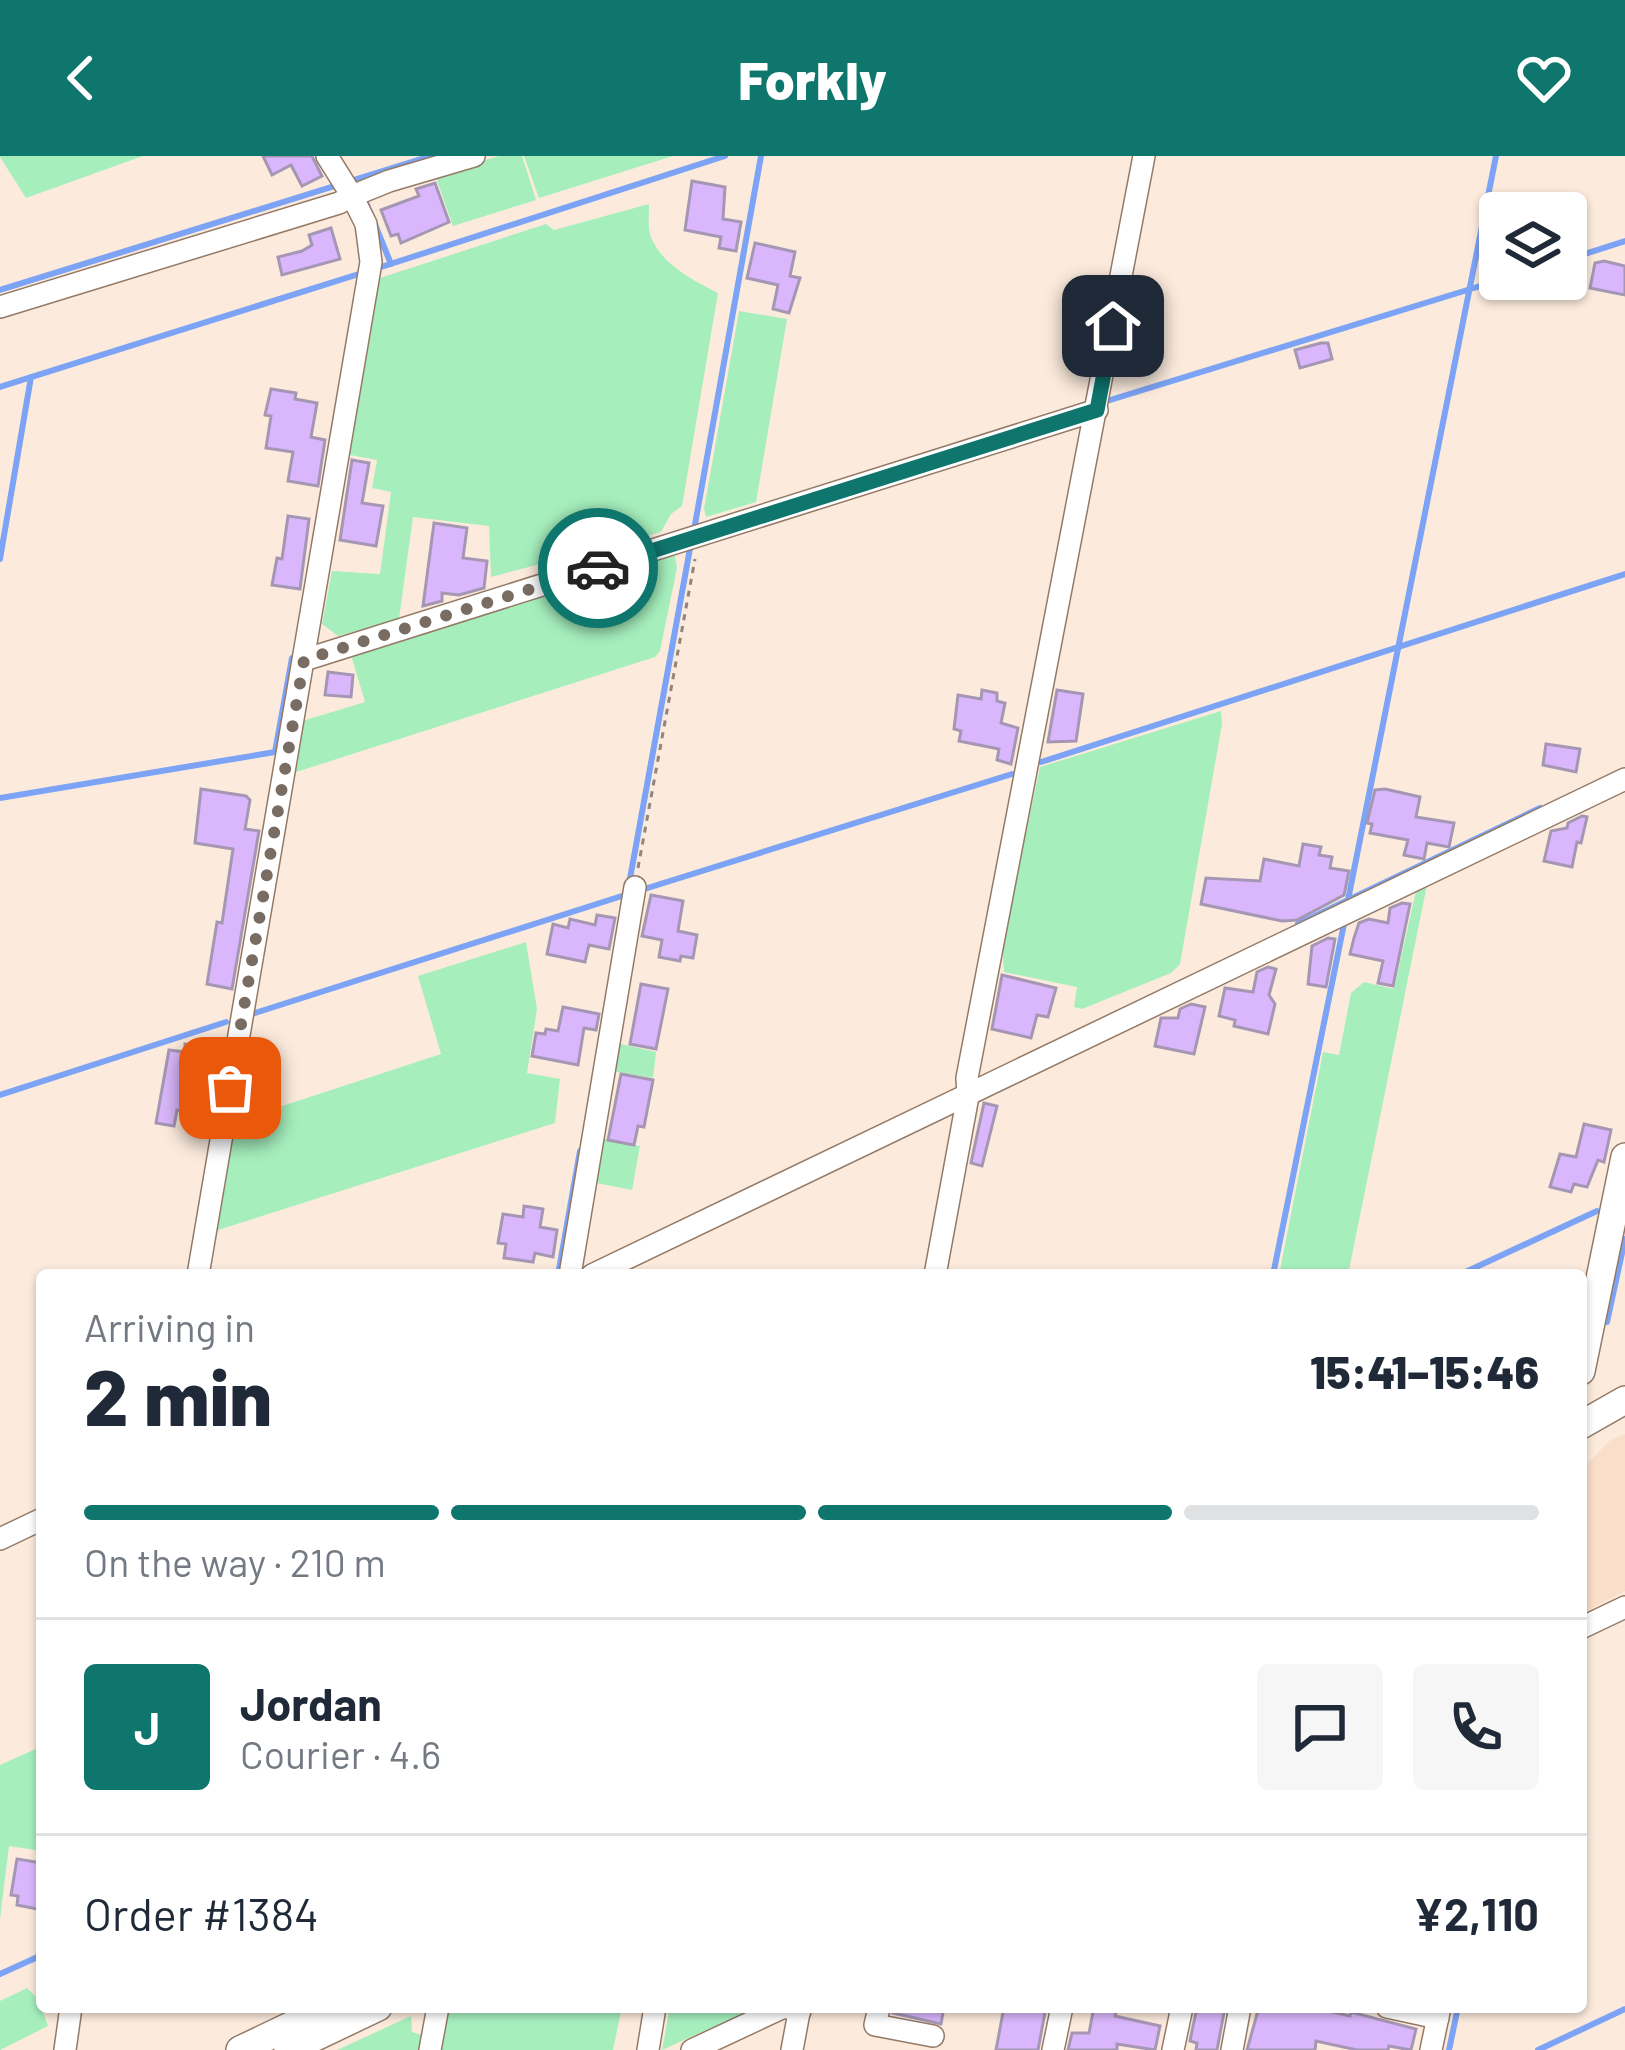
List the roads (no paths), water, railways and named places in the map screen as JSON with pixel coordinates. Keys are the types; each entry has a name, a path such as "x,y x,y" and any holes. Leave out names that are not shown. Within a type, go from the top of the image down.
{"main road":[{"path":"1587,1342 1625,1157"},
{"path":"1587,1422 1625,1400"},
{"path":"240,2050 317,2013"},
{"path":"288,2050 365,2013"}],"street":[{"path":"0,307 348,183 474,156"},
{"path":"936,1269 963,1093 1144,156"},
{"path":"199,1269 369,273 366,224 348,183"},
{"path":"304,660 1091,412"},
{"path":"577,1269 963,1093 1625,779"},
{"path":"571,1269 634,892"},
{"path":"0,1539 36,1522"},
{"path":"1587,1625 1625,1607"},
{"path":"65,2050 70,2013"},
{"path":"430,2050 437,2013"},
{"path":"648,2050 654,2013"},
{"path":"692,2050 784,2013"},
{"path":"792,2050 794,2013"},
{"path":"876,2013 875,2025 933,2036"},
{"path":"1053,2050 1061,2013"},
{"path":"1173,2050 1181,2013"},
{"path":"1232,2050 1239,2013"},
{"path":"1431,2050 1439,2013"}],"waterway":[{"path":"0,290 431,156"},
{"path":"375,269 725,156"},
{"path":"694,530 761,156"},
{"path":"1348,900 1496,156"},
{"path":"363,195 391,264"},
{"path":"1587,253 1625,241"},
{"path":"0,387 362,273"},
{"path":"1107,401 1479,286"},
{"path":"0,559 31,377"},
{"path":"629,884 691,543"},
{"path":"1041,762 1625,574"},
{"path":"0,798 275,752 292,658"},
{"path":"638,891 1012,774"},
{"path":"1298,924 1540,808"},
{"path":"255,1013 625,895"},
{"path":"1274,1269 1345,919"},
{"path":"0,1095 226,1022"},
{"path":"559,1269 580,1151"},
{"path":"1472,1269 1597,1211"},
{"path":"1607,1322 1625,1239"},
{"path":"0,1974 36,1958"},
{"path":"1538,2050 1625,2009"},
{"path":"1449,2050 1457,2013"}]}
